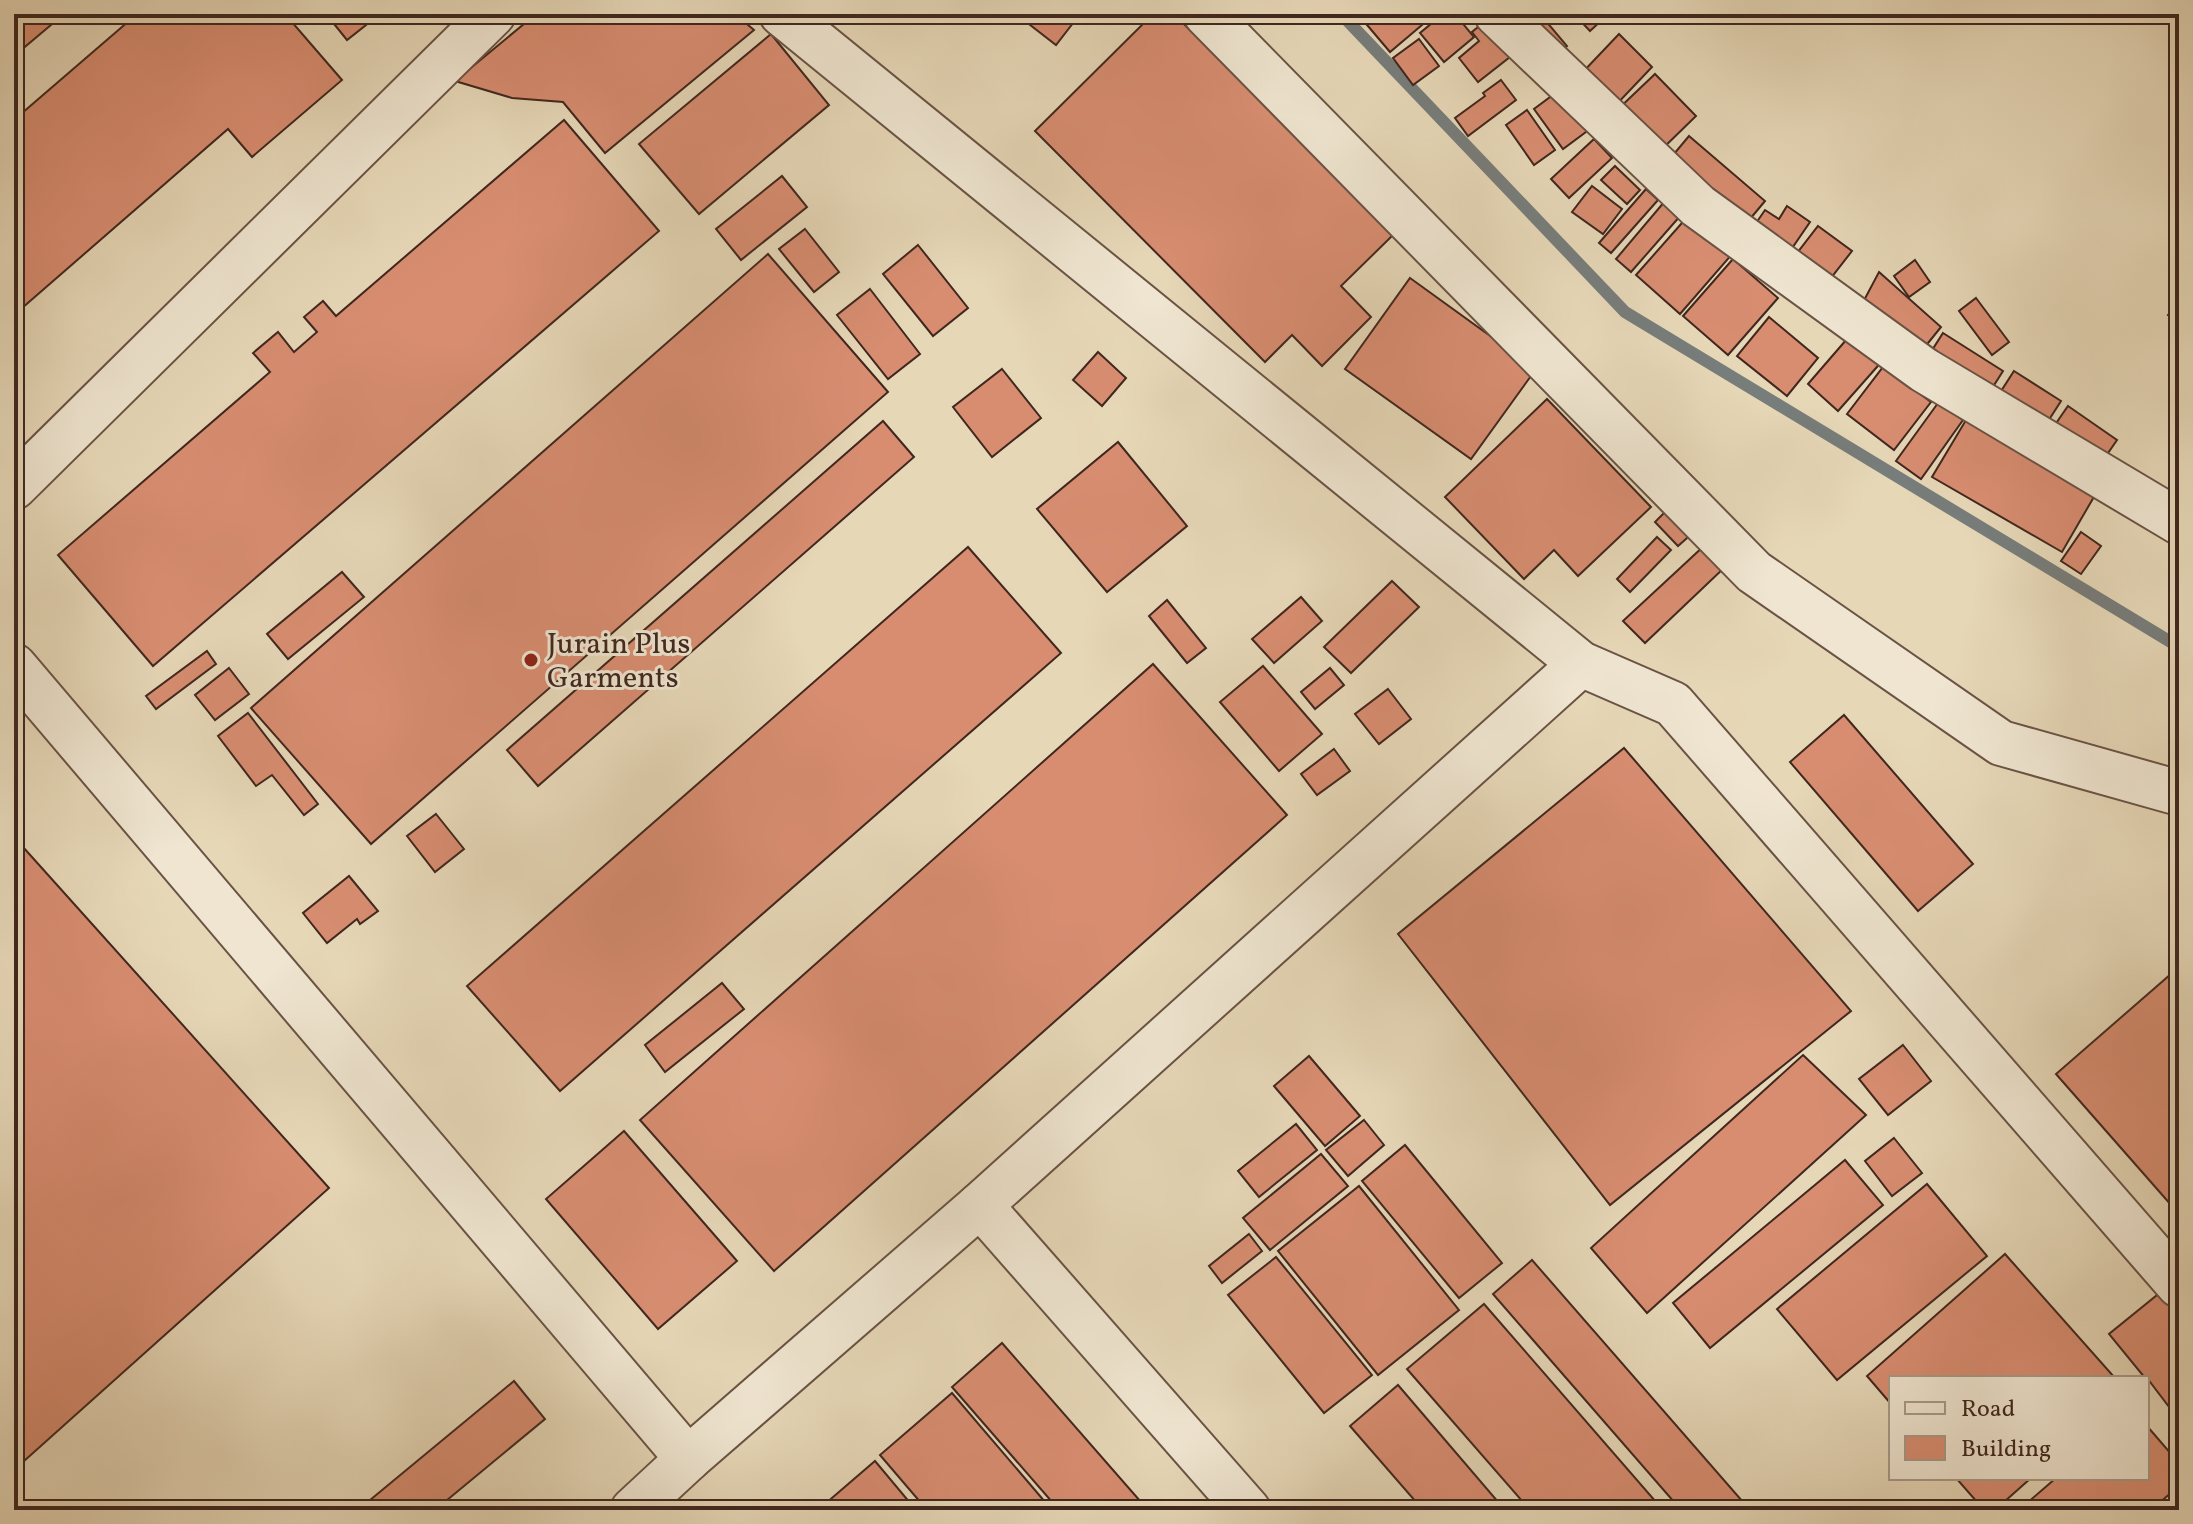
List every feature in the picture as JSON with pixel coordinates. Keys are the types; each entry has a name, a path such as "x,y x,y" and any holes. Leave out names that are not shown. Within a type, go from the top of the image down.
{"street":[{"path":"14,487 493,14"},
{"path":"782,14 1581,664 1673,704 2179,1285"},
{"path":"1206,14 1754,572 2001,743 2179,793"},
{"path":"1497,14 1698,206 1924,370 2179,522"},
{"path":"633,1510 980,1205 1581,664"},
{"path":"14,666 688,1459"},
{"path":"980,1205 1248,1510"}],"building":[{"path":"14,14 64,14 14,56"},
{"path":"137,14 285,14 342,80 252,157 228,129 14,315 14,120"},
{"path":"326,14 357,14 366,25 347,40"},
{"path":"536,14 735,14 754,30 605,153 563,102 512,98 455,81"},
{"path":"1016,14 1080,14 1056,45"},
{"path":"1153,14 1174,14 1393,235 1341,286 1371,317 1322,366 1292,335 1265,362 1035,131"},
{"path":"1368,14 1435,14 1390,52 1362,19"},
{"path":"1443,14 1455,14 1474,37 1444,62 1420,33"},
{"path":"1513,14 1540,14 1567,46 1551,59"},
{"path":"1574,14 1601,14 1604,18 1590,31"},
{"path":"1488,19 1515,53 1478,82 1459,58 1479,41 1472,32"},
{"path":"771,34 829,105 699,214 639,144"},
{"path":"1619,34 1652,67 1613,108 1580,75"},
{"path":"1419,39 1439,66 1413,85 1393,58"},
{"path":"1655,74 1696,116 1656,155 1615,112"},
{"path":"1501,80 1516,100 1468,136 1455,118"},
{"path":"1565,86 1594,126 1563,149 1534,109"},
{"path":"1527,110 1555,150 1534,165 1506,125"},
{"path":"564,120 659,231 153,666 58,555 270,372 253,353 278,332 294,352 317,332 304,317 323,301 336,316"},
{"path":"1689,136 1765,201 1745,225 1668,161"},
{"path":"1594,139 1612,158 1569,198 1551,179"},
{"path":"1615,166 1640,190 1627,204 1601,180"},
{"path":"782,176 807,207 741,260 716,229"},
{"path":"1592,186 1622,209 1603,234 1572,212"},
{"path":"1646,189 1658,200 1611,253 1599,243"},
{"path":"1665,201 1681,215 1631,272 1616,259"},
{"path":"1787,206 1810,222 1788,254 1752,229 1765,210 1779,219"},
{"path":"1689,215 1733,253 1680,314 1636,275"},
{"path":"1818,226 1852,251 1827,283 1794,257"},
{"path":"805,229 839,272 814,292 779,249"},
{"path":"918,245 968,308 933,336 883,274"},
{"path":"768,254 888,392 371,844 251,708"},
{"path":"1733,259 1778,298 1728,355 1683,316"},
{"path":"1915,260 1930,282 1909,297 1894,276"},
{"path":"1879,272 1941,327 1920,353 1861,306"},
{"path":"1410,278 1536,369 1471,459 1345,369"},
{"path":"870,289 920,354 888,379 837,315"},
{"path":"1976,298 2009,342 1992,355 1959,311"},
{"path":"2179,302 2179,323 2168,315"},
{"path":"1769,317 1818,358 1787,396 1737,356"},
{"path":"1853,332 1884,359 1838,411 1808,384"},
{"path":"1943,333 2003,371 1989,393 1929,355"},
{"path":"1098,352 1126,378 1102,406 1073,380"},
{"path":"1883,367 1931,402 1894,450 1847,414"},
{"path":"1002,369 1041,418 992,457 953,407"},
{"path":"2014,371 2061,401 2043,429 1996,399"},
{"path":"1547,399 1651,507 1578,576 1554,550 1524,579 1445,497"},
{"path":"1938,403 1963,420 1921,479 1896,461"},
{"path":"2068,406 2117,440 2097,469 2048,435"},
{"path":"1966,420 2095,495 2062,552 1932,477"},
{"path":"883,421 914,457 538,786 507,750"},
{"path":"1118,442 1187,526 1107,592 1037,509"},
{"path":"1672,505 1696,530 1678,546 1655,522"},
{"path":"2081,532 2101,546 2081,574 2061,561"},
{"path":"1657,537 1671,550 1630,592 1617,579"},
{"path":"1705,545 1725,567 1645,643 1623,621"},
{"path":"968,547 1061,653 560,1091 467,986"},
{"path":"342,572 364,597 288,659 267,634"},
{"path":"1392,581 1419,607 1351,673 1324,647"},
{"path":"1301,597 1322,621 1274,663 1252,639"},
{"path":"1167,600 1206,648 1187,663 1149,616"},
{"path":"207,651 216,664 156,709 146,696"},
{"path":"1153,664 1287,815 774,1271 640,1120"},
{"path":"1263,666 1322,734 1279,771 1220,702"},
{"path":"229,668 249,694 215,720 195,695"},
{"path":"1330,668 1344,685 1315,709 1301,692"},
{"path":"1388,689 1411,719 1379,744 1355,714"},
{"path":"248,713 318,804 304,815 272,775 256,786 218,736"},
{"path":"1844,715 1973,864 1918,911 1790,762"},
{"path":"1624,748 1851,1011 1610,1205 1398,934"},
{"path":"1334,749 1350,771 1317,795 1301,774"},
{"path":"436,814 464,849 435,872 407,836"},
{"path":"14,837 329,1188 14,1470"},
{"path":"349,876 378,911 360,924 357,919 327,943 303,913"},
{"path":"2179,967 2179,1214 2056,1074"},
{"path":"722,983 744,1009 665,1072 645,1045"},
{"path":"1903,1045 1931,1081 1888,1115 1859,1079"},
{"path":"1803,1055 1866,1115 1647,1313 1591,1248"},
{"path":"1309,1056 1360,1116 1325,1146 1274,1086"},
{"path":"1364,1120 1384,1145 1348,1176 1326,1150"},
{"path":"1296,1124 1317,1150 1259,1197 1238,1171"},
{"path":"624,1131 737,1261 658,1329 546,1199"},
{"path":"1894,1138 1922,1173 1892,1196 1865,1161"},
{"path":"1405,1145 1502,1263 1459,1298 1362,1181"},
{"path":"1321,1154 1348,1186 1270,1250 1243,1218"},
{"path":"1845,1160 1883,1205 1710,1348 1673,1303"},
{"path":"1927,1184 1987,1256 1837,1380 1777,1309"},
{"path":"1359,1186 1459,1310 1378,1375 1278,1251"},
{"path":"1249,1234 1262,1251 1222,1283 1209,1266"},
{"path":"2005,1254 2113,1376 1889,1376 1889,1402 1867,1376"},
{"path":"1276,1257 1372,1375 1324,1413 1228,1295"},
{"path":"1532,1260 1750,1510 1681,1510 1493,1294"},
{"path":"2167,1287 2179,1302 2179,1420 2149,1381 2149,1376 2143,1376 2109,1334"},
{"path":"1484,1304 1663,1510 1530,1510 1407,1369"},
{"path":"1002,1343 1148,1510 1059,1510 952,1387"},
{"path":"514,1381 545,1419 435,1510 358,1510"},
{"path":"1398,1385 1505,1510 1423,1510 1350,1426"},
{"path":"952,1393 1052,1510 927,1510 880,1455"},
{"path":"2149,1428 2179,1463 2179,1486 2151,1510 2019,1510 2054,1480 2149,1480"},
{"path":"875,1461 916,1510 818,1510"},
{"path":"1958,1480 2029,1480 1995,1510 1984,1510"},
{"path":"2179,1500 2179,1510 2167,1510"}],"waterway":[{"path":"1341,14 1625,312 2179,647"}],"place":[{"name":"Jurain Plus Garments","path":"531,660"}]}
